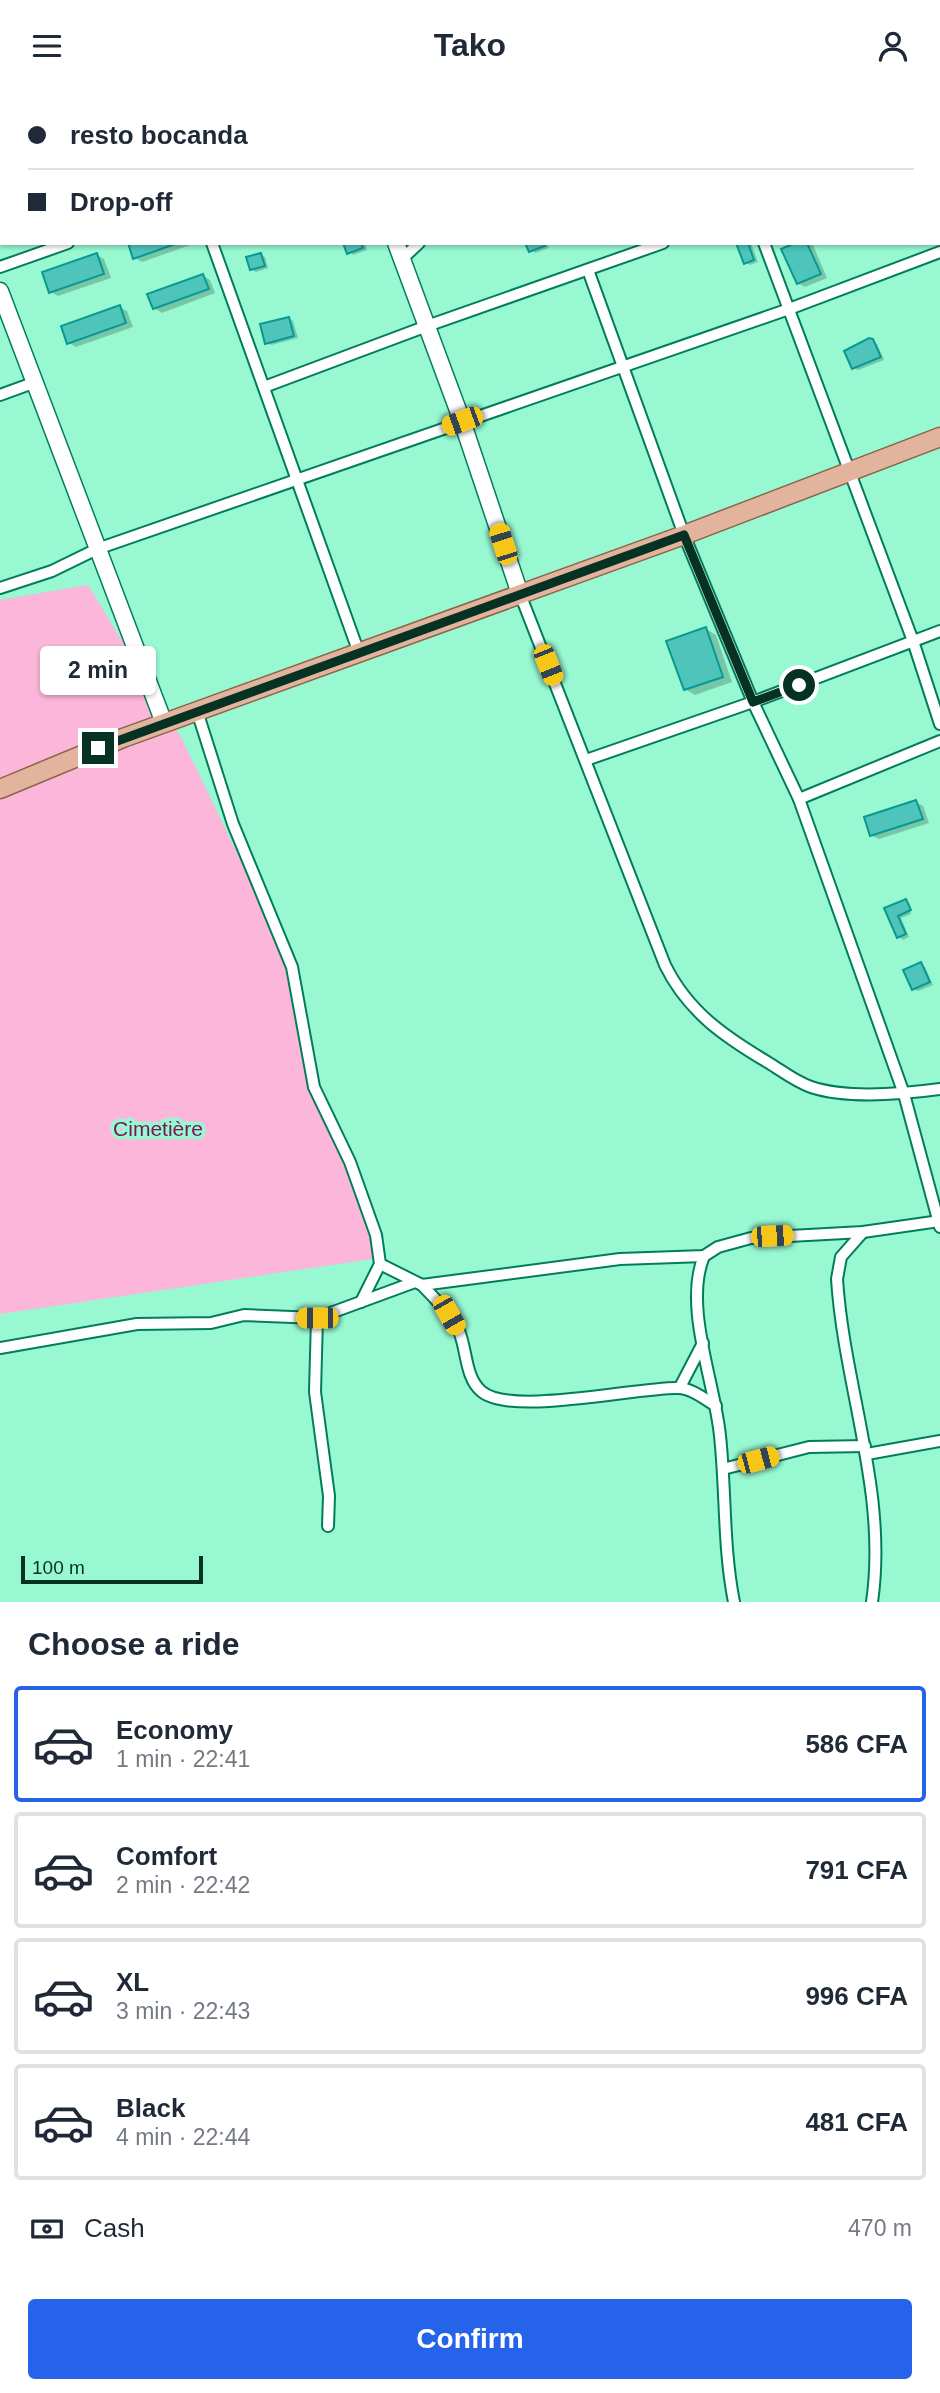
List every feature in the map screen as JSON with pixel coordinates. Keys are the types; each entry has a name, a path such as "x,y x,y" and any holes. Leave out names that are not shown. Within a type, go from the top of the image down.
{"main road":[{"path":"0,789 164,723 684,535 940,437"}],"street":[{"path":"0,267 62,245"},
{"path":"213,245 359,653"},
{"path":"397,245 462,421 520,594 665,965 681,994 695,1011 717,1030 810,1087 836,1092 904,1094 940,1089"},
{"path":"402,259 417,245"},
{"path":"264,387 657,245"},
{"path":"765,245 913,641 940,724"},
{"path":"0,588 52,572 97,549 298,482 462,421 789,309 940,252"},
{"path":"0,1348 137,1324 211,1323 253,1315 317,1318 418,1284 620,1259 704,1256 718,1247 751,1238 863,1232 939,1223 904,1094 799,799 753,702 684,535 588,270"},
{"path":"0,291 164,723"},
{"path":"0,395 33,383"},
{"path":"586,760 753,702 940,631"},
{"path":"197,711 233,824 292,968 314,1087 364,1195 376,1235 380,1263 361,1302"},
{"path":"799,799 940,741"},
{"path":"863,1232 841,1257 837,1279 866,1450 877,1567 872,1602"},
{"path":"704,1256 697,1289 703,1343 716,1406 723,1469 726,1552 734,1602"},
{"path":"380,1263 418,1284 449,1315 460,1335 474,1382 488,1395 520,1400 573,1399 680,1387 716,1406"},
{"path":"317,1318 315,1392 329,1496 328,1526"},
{"path":"680,1387 703,1343"},
{"path":"723,1469 808,1447 866,1450 940,1441"}],"green space":[{"name":"Cimetière","path":"88,585 182,739 295,973 308,1078 329,1113 379,1258 0,1314 0,600"}],"building":[{"path":"129,245 172,245 133,259"},
{"path":"344,245 362,245 363,248 347,254"},
{"path":"526,245 545,245 545,246 529,252"},
{"path":"737,245 749,245 754,260 744,264"},
{"path":"790,245 808,245 821,274 797,284 781,249"},
{"path":"97,253 104,274 49,293 42,272"},
{"path":"261,253 265,266 250,270 246,257"},
{"path":"203,274 209,289 153,309 147,294"},
{"path":"120,305 126,323 67,344 61,326"},
{"path":"289,317 294,336 265,344 260,324"},
{"path":"869,338 873,339 881,357 852,369 844,351"},
{"path":"706,627 723,677 684,690 666,641"},
{"path":"916,800 923,819 870,836 864,817"},
{"path":"906,899 911,910 898,916 906,934 897,938 884,908"},
{"path":"921,962 930,982 912,990 903,970"}],"route":[{"path":"98,748 684,535 753,702 799,685"}]}
